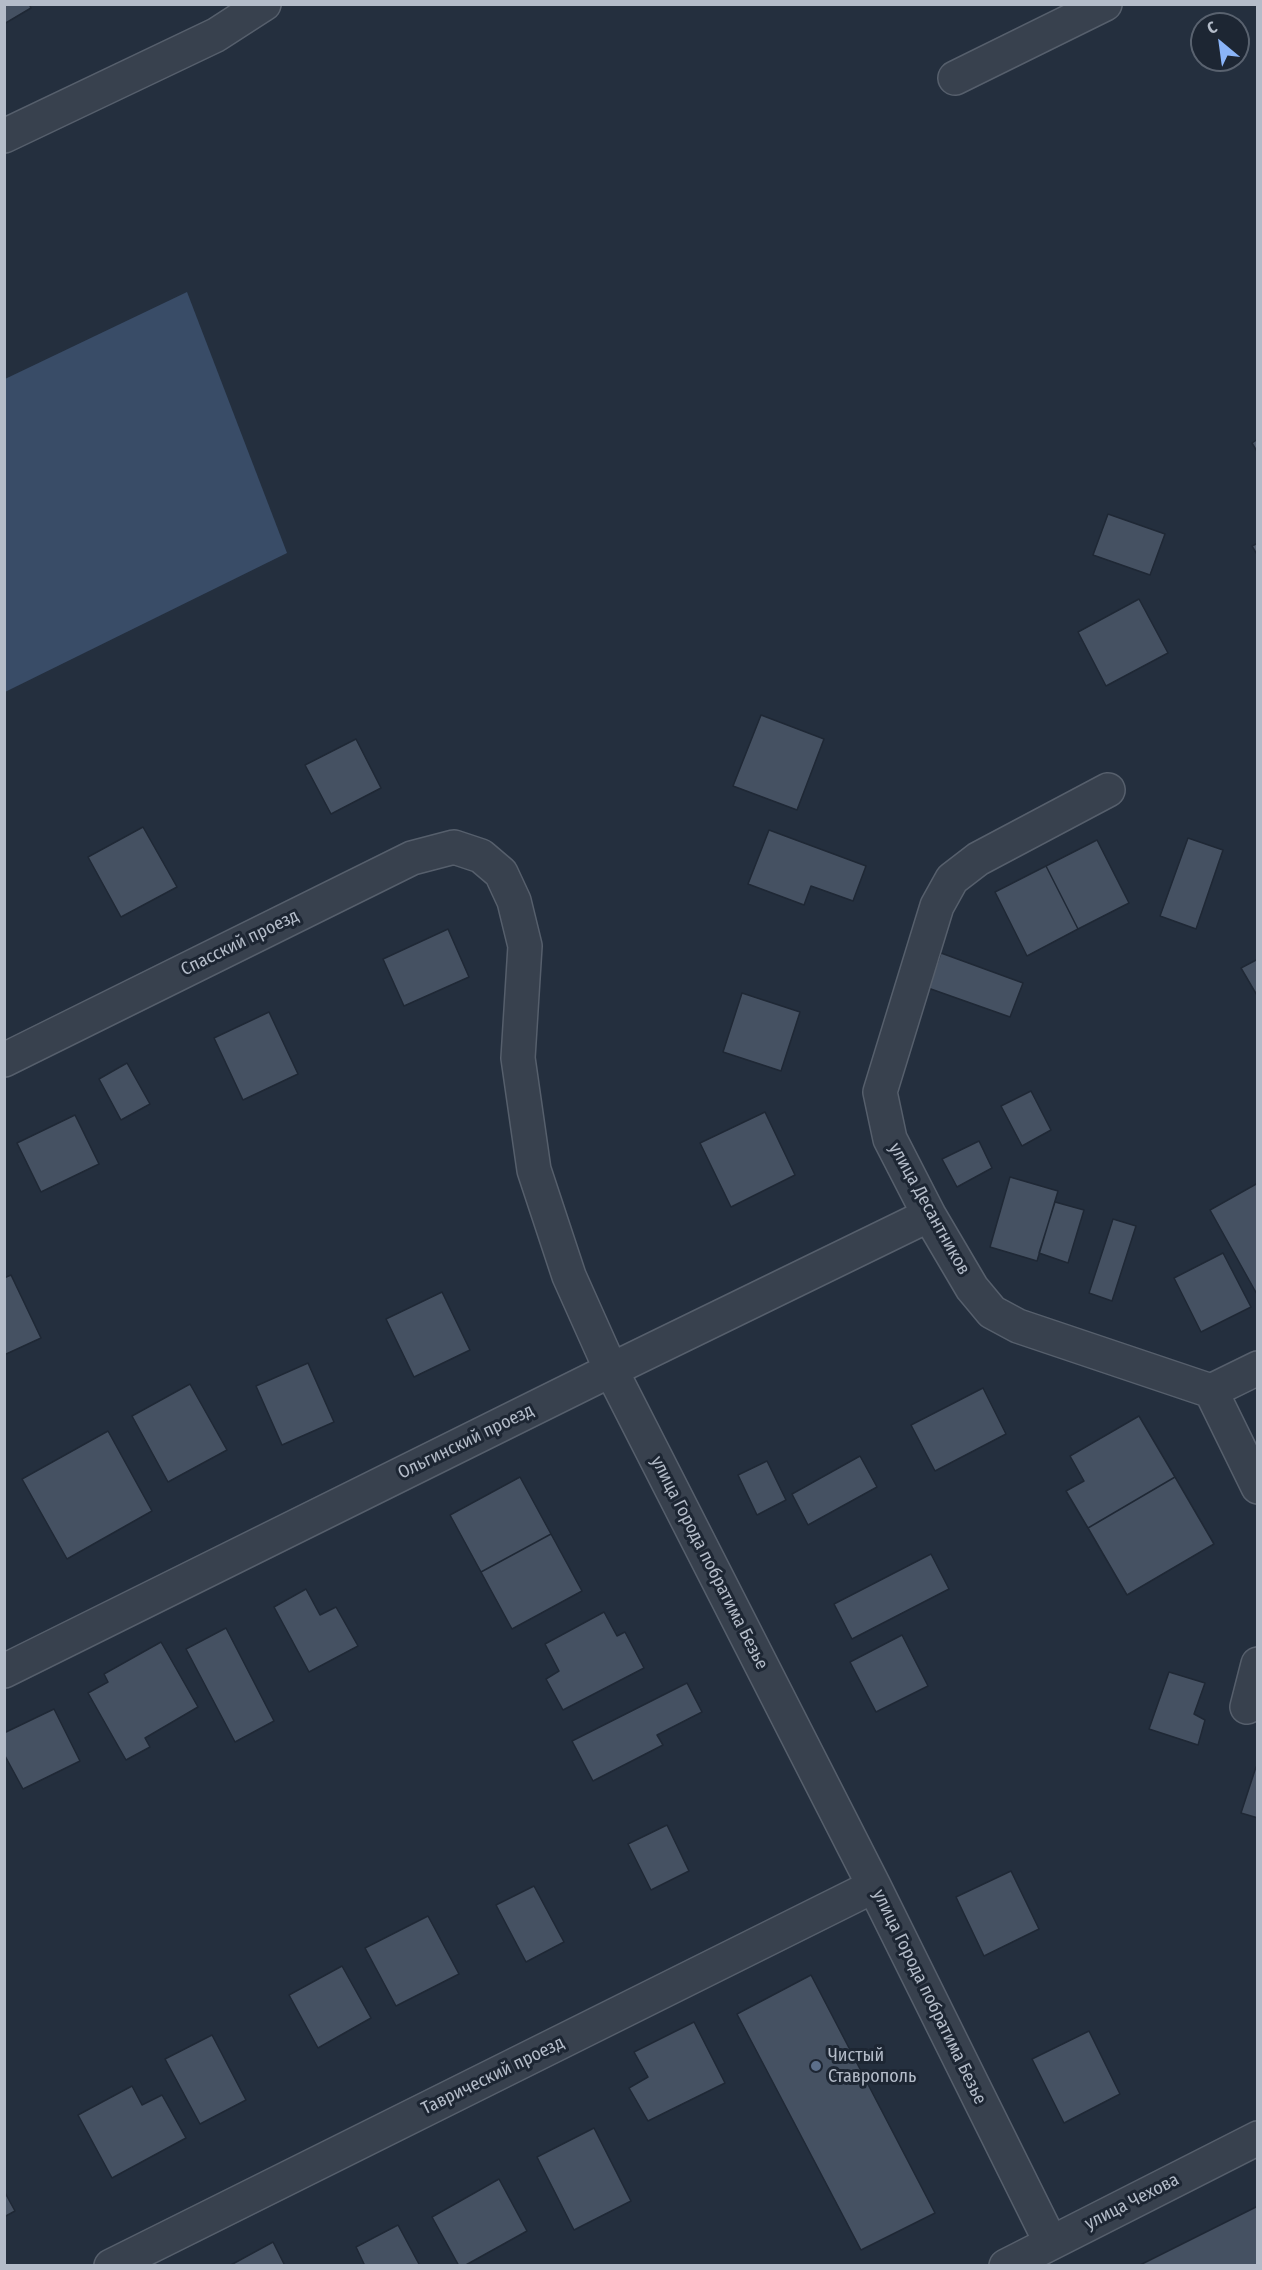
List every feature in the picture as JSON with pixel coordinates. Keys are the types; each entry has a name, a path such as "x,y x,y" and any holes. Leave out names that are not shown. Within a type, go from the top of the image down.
{"street":[{"path":"4,136 216,35 264,4"},
{"path":"955,78 1106,4"},
{"name":"улица Десантников","path":"1108,790 978,859 952,879 938,906 880,1092 890,1139 929,1215 972,1288 992,1312 1018,1326 1211,1391"},
{"name":"Спасский проезд","path":"4,1060 412,858 454,847 481,856"},
{"name":"улица Города побратима Безье","path":"481,856 501,873 514,902 525,946 518,1058 534,1170 569,1276 611,1370 874,1886 1051,2243"},
{"name":"Ольгинский проезд","path":"4,1671 929,1215"},
{"path":"1257,1368 1211,1391 1257,1487"},
{"path":"1247,1707 1257,1664"},
{"name":"Таврический проезд","path":"122,2263 874,1886"},
{"name":"улица Чехова","path":"1006,2265 1257,2138"}],"water":[{"path":"187,292 287,553 5,692 5,379"}],"building":[{"path":"4,4 29,4 31,8 4,24"},
{"path":"1258,439 1258,453 1252,443"},
{"path":"1108,514 1165,534 1150,575 1093,555"},
{"path":"1258,543 1258,556 1252,546"},
{"path":"1139,599 1168,653 1106,686 1078,632"},
{"path":"761,715 824,739 797,810 733,786"},
{"path":"356,739 381,788 331,814 305,765"},
{"path":"143,827 177,887 121,917 88,857"},
{"path":"769,830 866,866 853,901 811,886 804,905 748,884"},
{"path":"1188,838 1223,850 1196,929 1160,916"},
{"path":"1097,840 1129,903 1078,929 1046,866"},
{"path":"1046,866 1078,929 1027,956 995,892"},
{"path":"448,929 469,977 404,1006 383,959"},
{"path":"941,953 1023,983 1010,1017 928,988"},
{"path":"1258,959 1258,997 1241,968"},
{"path":"742,993 800,1012 781,1071 723,1052"},
{"path":"269,1012 298,1074 243,1100 214,1038"},
{"path":"127,1063 150,1104 121,1120 99,1079"},
{"path":"1031,1091 1051,1130 1022,1146 1001,1106"},
{"path":"765,1112 795,1175 731,1207 700,1143"},
{"path":"75,1115 99,1164 41,1192 17,1143"},
{"path":"979,1141 992,1168 957,1187 942,1159"},
{"path":"1010,1177 1058,1191 1037,1261 990,1247"},
{"path":"1258,1183 1258,1296 1210,1210"},
{"path":"1055,1202 1084,1210 1068,1263 1039,1253"},
{"path":"1113,1219 1136,1226 1112,1301 1089,1293"},
{"path":"1223,1253 1251,1307 1201,1332 1174,1278"},
{"path":"11,1275 41,1338 4,1355 4,1278"},
{"path":"442,1292 470,1350 414,1377 386,1319"},
{"path":"308,1363 334,1422 282,1445 256,1386"},
{"path":"190,1384 227,1450 168,1482 132,1416"},
{"path":"983,1388 1006,1434 935,1471 911,1425"},
{"path":"1139,1416 1175,1477 1088,1528 1066,1491 1084,1481 1070,1456"},
{"path":"108,1431 152,1511 67,1559 22,1479"},
{"path":"860,1456 877,1487 808,1525 792,1494"},
{"path":"767,1461 786,1500 757,1515 738,1475"},
{"path":"520,1477 551,1534 481,1572 450,1515"},
{"path":"1175,1477 1214,1544 1127,1595 1088,1528"},
{"path":"551,1534 582,1591 512,1629 481,1572"},
{"path":"931,1554 949,1589 852,1639 834,1604"},
{"path":"306,1589 320,1615 336,1607 358,1646 309,1672 274,1607"},
{"path":"604,1612 617,1636 625,1632 644,1668 563,1710 546,1679 559,1671 545,1644"},
{"path":"226,1628 274,1721 235,1742 186,1649"},
{"path":"902,1635 928,1686 876,1712 850,1662"},
{"path":"161,1642 198,1707 145,1738 150,1747 126,1760 88,1693 108,1682 104,1674"},
{"path":"1169,1672 1205,1683 1194,1714 1205,1720 1198,1745 1149,1729"},
{"path":"687,1683 702,1712 657,1735 663,1745 593,1781 572,1741"},
{"path":"54,1709 80,1761 23,1789 4,1754 4,1733"},
{"path":"1256,1767 1258,1768 1258,1818 1241,1813"},
{"path":"667,1825 689,1871 651,1890 628,1844"},
{"path":"1011,1871 1039,1929 984,1956 956,1897"},
{"path":"534,1886 564,1942 526,1962 496,1905"},
{"path":"428,1916 459,1974 396,2006 365,1948"},
{"path":"342,1966 371,2018 318,2048 289,1995"},
{"path":"811,1975 935,2213 861,2250 737,2014"},
{"path":"694,2022 725,2083 648,2121 629,2088 648,2077 634,2052"},
{"path":"1089,2031 1120,2094 1064,2123 1032,2059"},
{"path":"212,2035 246,2100 200,2124 165,2059"},
{"path":"132,2086 142,2105 162,2095 186,2138 112,2178 78,2115"},
{"path":"594,2128 631,2201 574,2230 537,2157"},
{"path":"499,2179 527,2231 464,2266 459,2266 432,2217"},
{"path":"4,2191 15,2211 4,2217"},
{"path":"1258,2206 1258,2266 1138,2266"},
{"path":"398,2225 420,2266 365,2266 356,2247"},
{"path":"273,2242 285,2266 229,2266"}],"place":[{"name":"Чистый Ставрополь","path":"816,2066"}]}
